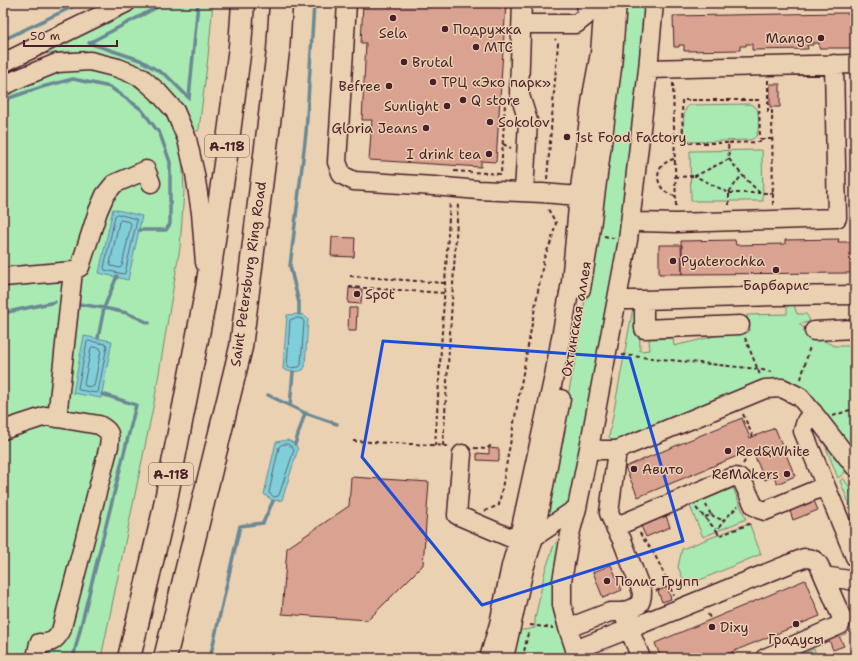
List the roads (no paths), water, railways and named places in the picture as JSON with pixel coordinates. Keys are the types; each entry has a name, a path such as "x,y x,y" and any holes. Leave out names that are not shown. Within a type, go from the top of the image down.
{"highway":[{"name":"А-118","path":"129,658 163,515 207,288 240,47 243,3"},
{"name":"Saint Petersburg Ring Road","path":"165,658 241,347 278,51 281,3"}],"street":[{"path":"3,63 126,3"},
{"path":"346,3 337,162 342,175 354,181 579,196"},
{"path":"522,3 519,92 528,121 524,192"},
{"path":"522,24 576,24 586,16 587,3"},
{"path":"592,96 595,3"},
{"name":"Охтинская аллея","path":"513,630 524,569 526,539 571,282 579,196 592,96 600,53 604,3"},
{"name":"Охтинская аллея","path":"526,539 567,372 588,246 612,68 617,3"},
{"path":"654,3 648,69 630,221 617,300 589,448 577,508 570,534 562,581 562,605 572,642 626,621 804,558 810,558 817,561 841,616 840,625 765,658"},
{"path":"3,86 57,63 90,61 118,68 141,77 158,92 175,111 187,139 195,174 201,213 207,288"},
{"path":"630,221 676,223 837,218 834,64"},
{"path":"648,69 855,64"},
{"path":"3,277 73,271 80,267 98,212 105,195 114,184 146,170 151,183"},
{"path":"57,418 73,271"},
{"path":"617,300 855,295"},
{"path":"644,300 644,329 740,325"},
{"path":"814,331 855,329"},
{"path":"589,448 617,450 766,389 782,388 800,397 855,467"},
{"path":"813,412 806,421 803,431 855,557"},
{"path":"3,430 46,416 100,425 107,429 111,437 60,630 57,638 46,644 39,643 36,658"},
{"path":"463,449 457,515 526,539 577,508"},
{"path":"617,450 609,513 622,540 642,592 642,601 626,621"},
{"path":"615,527 734,477 742,480 754,506 765,510 825,486"},
{"path":"824,576 853,585"},
{"path":"626,621 642,658"},
{"path":"489,658 513,630"},
{"path":"504,658 513,630"}],"water":[{"path":"113,209 142,216 128,280 99,273"},
{"path":"299,314 308,319 305,367 303,370 291,372 283,369 287,315"},
{"path":"84,336 112,341 101,398 73,393"},
{"path":"288,440 295,444 298,449 282,500 273,501 264,494 276,442"}],"waterway":[{"path":"3,40 80,3"},
{"path":"165,3 89,43 140,60 167,76 189,98"},
{"path":"189,98 198,3"},
{"path":"299,314 299,303 290,266 306,133 314,3"},
{"path":"3,100 42,87 73,79 110,87 141,109 160,134 170,162 170,224 166,230 139,230"},
{"path":"98,338 104,308 117,276"},
{"path":"3,313 55,302"},
{"path":"79,304 127,313 149,323"},
{"path":"290,406 293,372"},
{"path":"73,658 136,405 102,394"},
{"path":"268,395 305,413 337,424"},
{"path":"295,444 305,413"},
{"path":"210,658 240,526 263,523 273,501"}],"place":[{"name":"Sela","path":"393,18"},
{"name":"Подружка","path":"445,29"},
{"name":"Mango","path":"821,38"},
{"name":"МТС","path":"476,47"},
{"name":"Brutal","path":"404,62"},
{"name":"ТРЦ «Эко парк»","path":"433,82"},
{"name":"Befree","path":"389,86"},
{"name":"Q store","path":"463,100"},
{"name":"Sunlight","path":"447,106"},
{"name":"Sokolov","path":"490,122"},
{"name":"Gloria Jeans","path":"426,128"},
{"name":"1st Food Factory","path":"567,137"},
{"name":"I drink tea","path":"489,154"},
{"name":"Pyaterochka","path":"673,261"},
{"name":"Барбарис","path":"776,270"},
{"name":"Spot","path":"357,294"},
{"name":"Red&White","path":"728,451"},
{"name":"Авито","path":"634,469"},
{"name":"ReMakers","path":"787,474"},
{"name":"Полис Групп","path":"607,581"},
{"name":"Градусы","path":"796,624"},
{"name":"Dixy","path":"712,627"}]}
